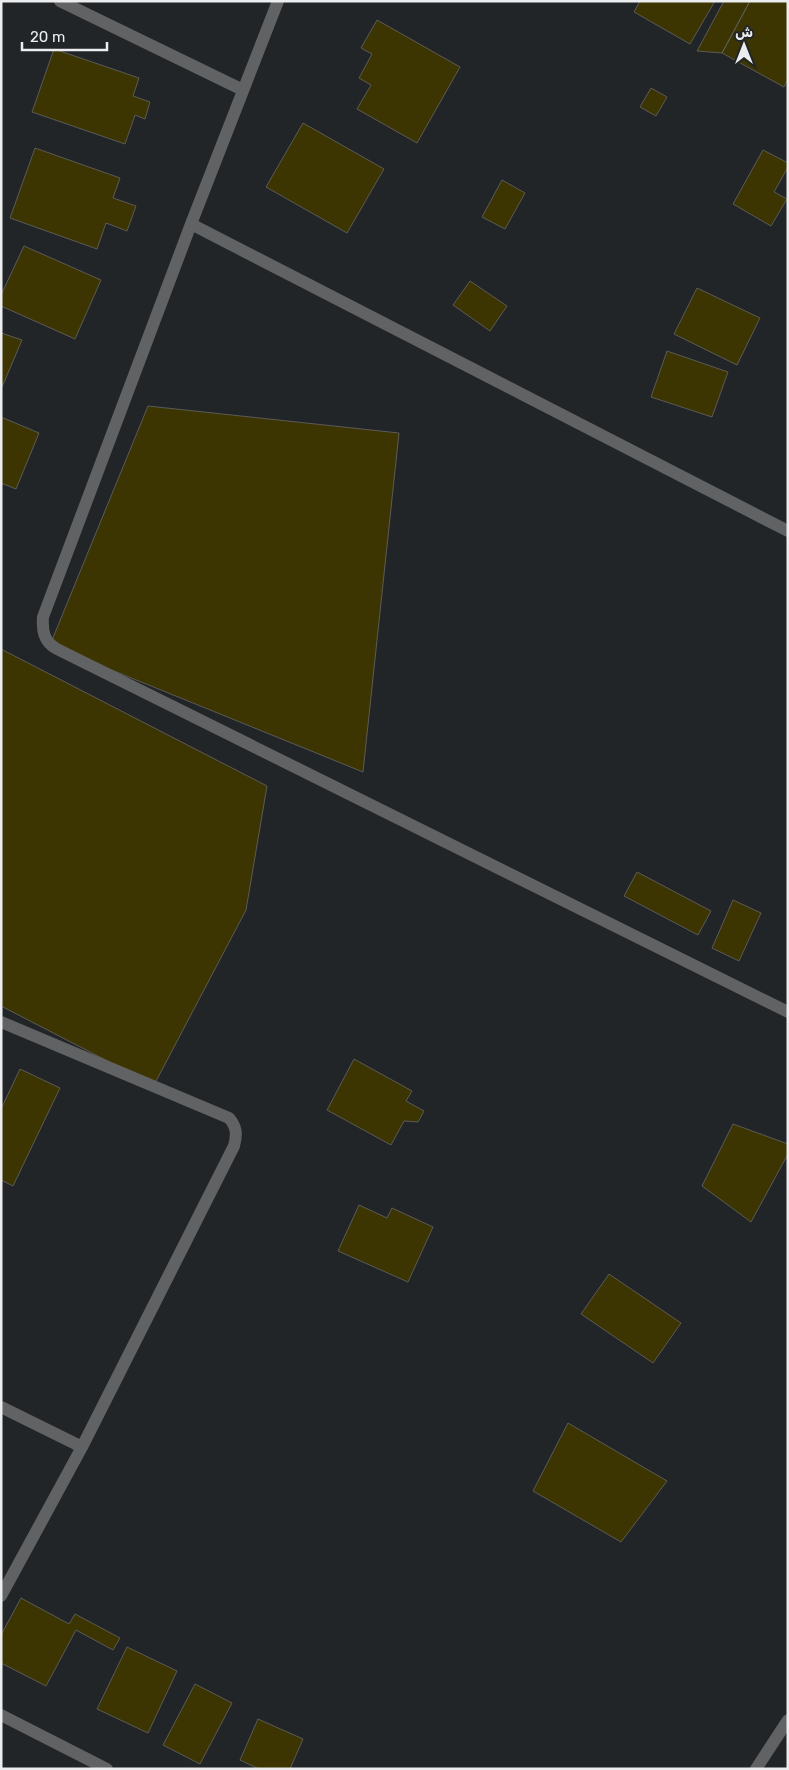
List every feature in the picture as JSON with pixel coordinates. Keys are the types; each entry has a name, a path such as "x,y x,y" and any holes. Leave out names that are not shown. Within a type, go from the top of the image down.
{"street":[{"path":"60,1 243,90"},
{"path":"278,1 191,224 43,617 43,633 46,640 56,649 788,1012"},
{"path":"191,224 788,531"},
{"path":"1,1022 229,1118 234,1124 236,1131 234,1146 82,1447 1,1596"},
{"path":"1,1407 82,1447"},
{"path":"1,1715 107,1769"},
{"path":"756,1769 788,1720"}],"building":[{"path":"640,1 715,1 690,44 634,12"},
{"path":"724,1 750,1 722,53 697,51"},
{"path":"750,1 788,1 788,79 784,87 722,53"},
{"path":"377,20 460,67 417,143 357,109 371,85 359,78 372,54 361,48"},
{"path":"54,49 139,78 133,96 150,102 145,119 135,115 125,144 32,112"},
{"path":"651,88 667,97 656,116 640,107"},
{"path":"303,123 384,169 347,233 266,187"},
{"path":"35,148 120,178 113,198 136,206 127,231 106,223 97,249 10,218"},
{"path":"763,150 788,163 788,167 774,192 787,199 771,226 733,204"},
{"path":"502,180 525,193 505,229 482,217"},
{"path":"24,246 101,280 75,339 1,306 1,295"},
{"path":"470,281 507,306 490,331 453,305"},
{"path":"697,288 760,318 737,365 674,334"},
{"path":"1,333 22,340 2,387 1,386"},
{"path":"667,351 728,372 712,417 651,397"},
{"path":"148,406 399,433 363,772 50,645"},
{"path":"1,417 39,433 16,489 1,483"},
{"path":"1,649 267,786 246,910 154,1085 1,1006"},
{"path":"637,872 711,911 698,935 624,896"},
{"path":"733,900 761,913 739,961 712,948"},
{"path":"354,1059 412,1091 406,1101 424,1111 418,1122 404,1121 391,1145 327,1110"},
{"path":"20,1069 60,1088 13,1186 1,1180 1,1109"},
{"path":"733,1124 788,1144 788,1154 751,1222 702,1186"},
{"path":"359,1205 387,1218 392,1208 433,1227 408,1282 338,1251"},
{"path":"609,1274 681,1323 653,1363 581,1314"},
{"path":"568,1423 667,1481 621,1542 533,1491"},
{"path":"21,1598 69,1624 75,1614 120,1638 113,1650 76,1630 46,1686 1,1663 1,1635"},
{"path":"127,1647 177,1671 148,1733 97,1709"},
{"path":"195,1684 232,1703 200,1764 163,1745"},
{"path":"258,1719 303,1739 290,1769 259,1769 240,1760"}]}
